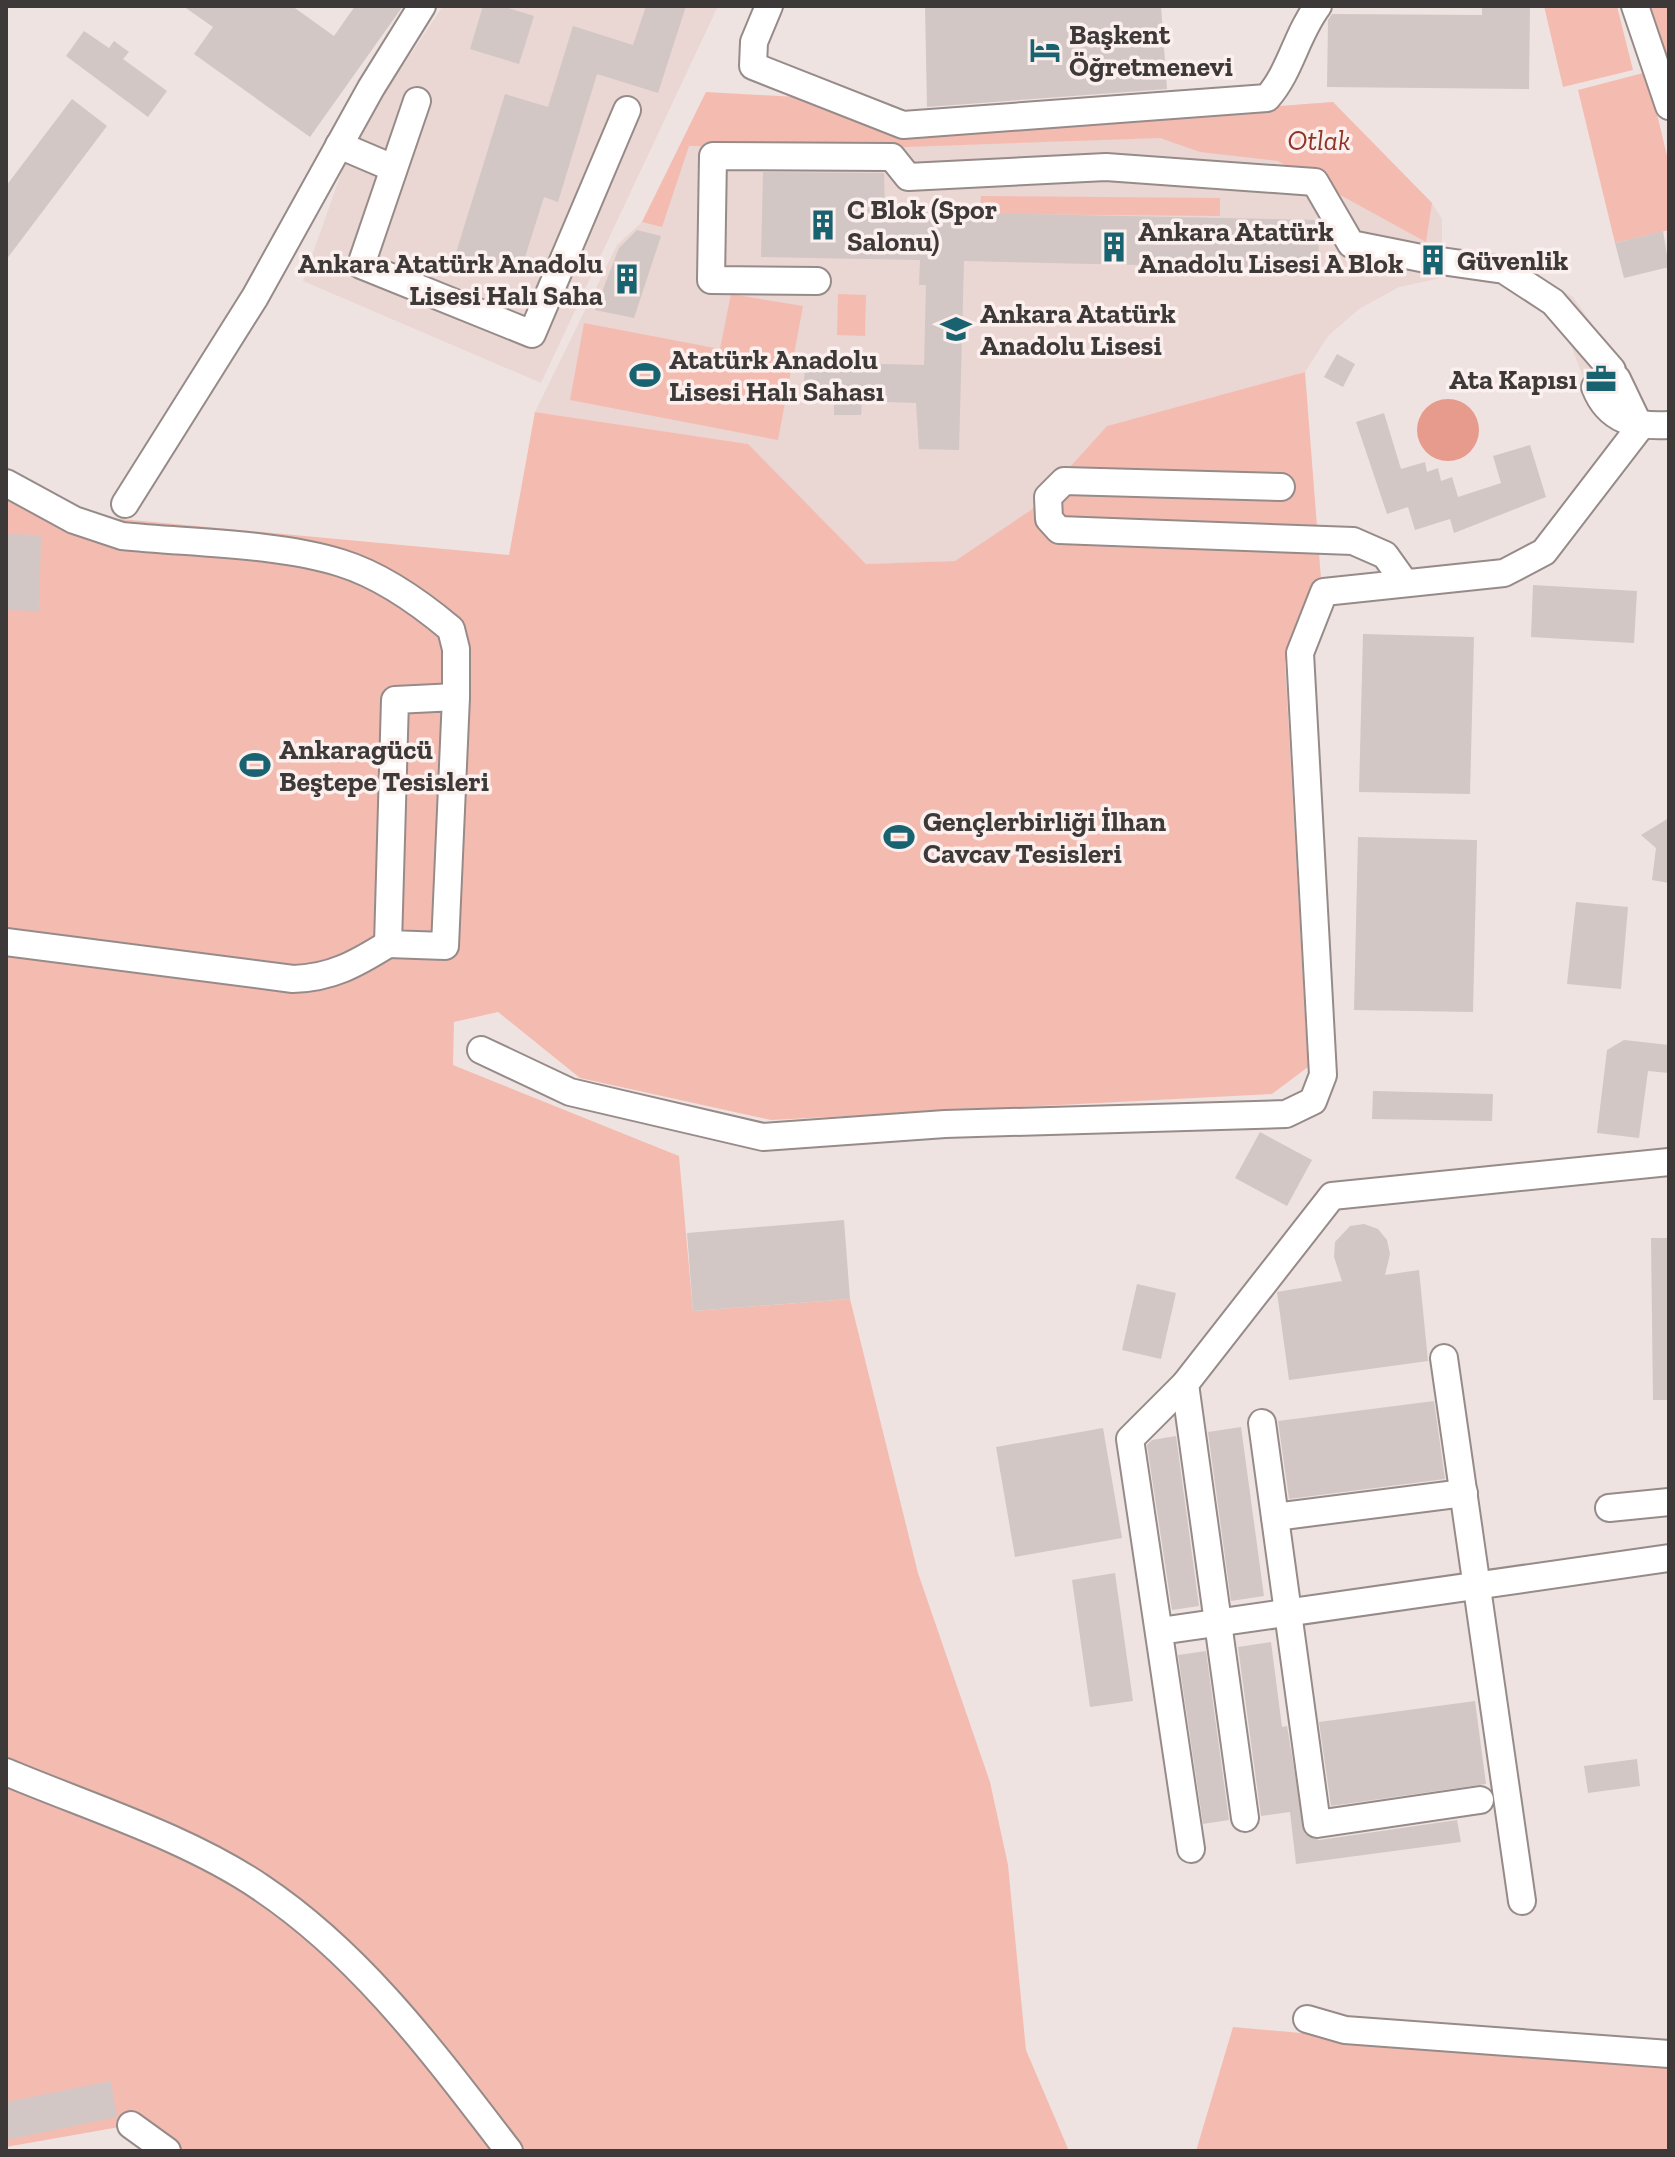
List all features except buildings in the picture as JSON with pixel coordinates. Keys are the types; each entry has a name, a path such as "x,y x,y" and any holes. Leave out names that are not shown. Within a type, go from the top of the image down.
{"street":[{"path":"125,504 255,297 339,145 422,6"},
{"path":"769,6 754,42 753,66 903,125 1267,98 1283,80 1304,24 1318,6"},
{"path":"1635,6 1669,106"},
{"path":"417,101 361,265 532,334 627,110"},
{"path":"339,145 393,168"},
{"path":"817,281 711,280 713,156 892,157 908,177 1106,167 1315,182 1351,244 1504,270 1553,302 1584,339 1604,378 1640,427"},
{"path":"481,1050 570,1092 763,1137 945,1124 1286,1114 1313,1101 1323,1075 1300,653 1324,592 1504,573 1544,552 1640,427 1669,425"},
{"path":"1281,487 1064,481 1048,497 1047,512 1059,530 1353,541 1385,555 1405,583"},
{"path":"6,483 97,530 122,536 309,555 373,577 451,629 456,649 445,946 388,944 352,966 322,978 293,979 6,942"},
{"path":"388,944 395,700 456,697"},
{"path":"1191,1849 1130,1439 1185,1384 1332,1196 1669,1162"},
{"path":"1444,1358 1522,1901"},
{"path":"1185,1384 1245,1818"},
{"path":"1262,1423 1317,1824 1480,1800"},
{"path":"1275,1517 1464,1493"},
{"path":"1609,1508 1669,1502"},
{"path":"1160,1631 1669,1558"},
{"path":"6,1772 195,1851 258,1885 315,1926 375,1986 432,2051 509,2151"},
{"path":"1307,2019 1345,2030 1669,2054"},
{"path":"131,2125 167,2151"}],"shaded area":[{"path":"443,6 718,6 541,383 303,281 353,140"},
{"name":"Ankara Atatürk Anadolu Lisesi","path":"706,92 900,134 1333,102 1432,203 1442,219 1442,247 1506,257 1573,297 1611,351 1619,374 1586,385 1567,335 1537,308 1498,284 1446,277 1399,287 1359,309 1328,336 1305,372 1107,426 1031,510 956,561 866,564 747,444 535,412 617,245 642,222"},
{"path":"1448,399 1460,401 1470,408 1477,418 1477,442 1470,452 1460,459 1448,461 1436,459 1426,452 1419,442 1417,430 1419,418 1426,408 1436,401"}],"green space":[{"path":"1544,6 1617,6 1633,70 1563,87"},
{"path":"1646,6 1669,6 1669,77"},
{"path":"1647,72 1669,164 1669,230 1615,243 1578,90"},
{"name":"Otlak","path":"706,92 816,98 900,134 1333,102 1432,203 1426,242 1278,161 1200,152 1160,138 879,148 689,146 662,227 642,222"},
{"path":"981,196 1220,198 1220,216 980,214"},
{"path":"731,294 803,306 778,440 570,400 584,323 720,349"},
{"path":"838,294 866,295 865,336 837,335"},
{"path":"1305,372 1321,578 1285,662 1308,1067 1272,1094 771,1120 580,1078 498,1012 454,1022 453,1065 679,1156 693,1311 850,1299 918,1573 990,1782 1008,1865 1026,2050 1069,2151 167,2151 131,2125 6,2147 6,467 99,517 509,555 535,412 748,444 866,564 955,561 1031,510 1107,426"},
{"path":"1233,2027 1669,2065 1669,2151 1196,2151"}],"place":[{"name":"Başkent Öğretmenevi","path":"1045,50"},
{"name":"C Blok (Spor Salonu)","path":"823,225"},
{"name":"Ankara Atatürk Anadolu Lisesi A Blok","path":"1114,247"},
{"name":"Güvenlik","path":"1433,260"},
{"name":"Ankara Atatürk Anadolu Lisesi Halı Saha","path":"627,279"},
{"name":"Ankara Atatürk Anadolu Lisesi","path":"956,329"},
{"name":"Atatürk Anadolu Lisesi Halı Sahası","path":"645,375"},
{"name":"Ata Kapısı","path":"1601,379"},
{"name":"Ankaragücü Beştepe Tesisleri","path":"255,765"},
{"name":"Gençlerbirliği İlhan Cavcav Tesisleri","path":"899,837"}]}
